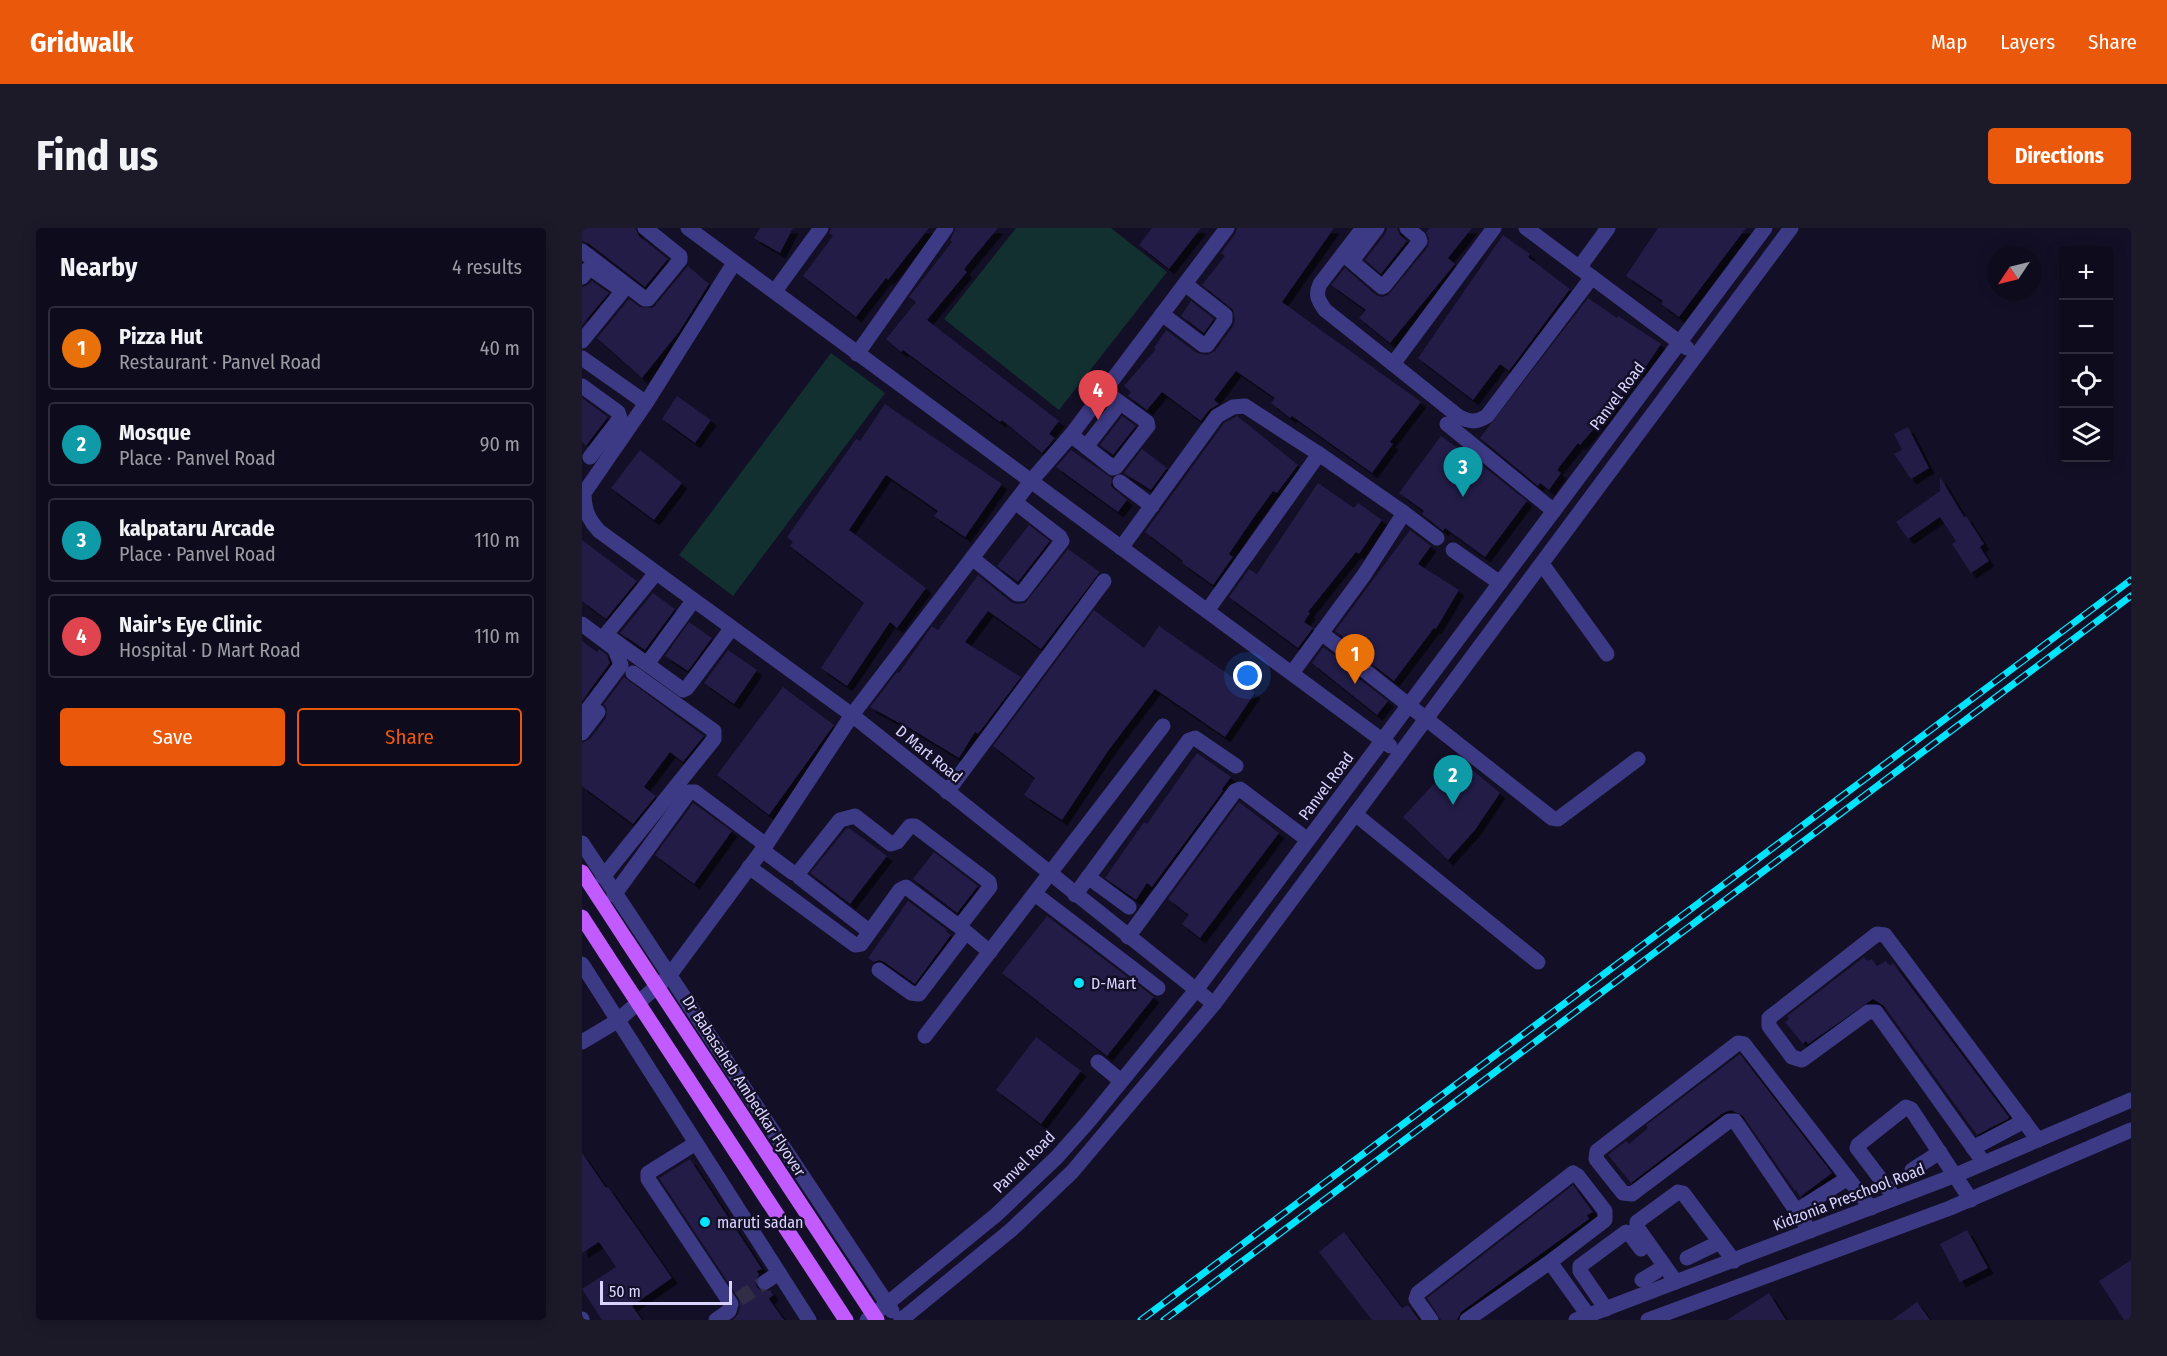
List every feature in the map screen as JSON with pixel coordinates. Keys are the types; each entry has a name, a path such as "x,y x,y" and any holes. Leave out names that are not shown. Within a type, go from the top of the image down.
{"main road":[{"name":"Dr Babasaheb Ambedkar Flyover","path":"582,873 877,1320"},
{"path":"582,917 846,1320"}],"street":[{"path":"582,251 648,299 680,260 680,256 645,228"},
{"path":"687,228 1120,549 1383,740 1399,755"},
{"path":"775,291 821,228"},
{"path":"857,354 946,228"},
{"path":"582,1042 617,1021 669,976 764,847 852,715 1031,481 1104,391 1227,228"},
{"path":"1347,258 1363,228"},
{"path":"1377,228 1320,284 1316,292 1319,302 1325,310 1458,417 1469,421 1479,421 1486,416 1592,278"},
{"path":"1347,258 1382,287 1420,241 1407,228"},
{"path":"1393,364 1494,228"},
{"path":"1526,228 1696,356"},
{"path":"1579,268 1608,228"},
{"name":"Panvel Road","path":"867,1320 996,1215 1058,1156 1196,990 1765,228"},
{"path":"582,843 614,895 899,1320 1011,1230 1072,1172 1214,1004 1791,228"},
{"path":"591,458 646,403 734,262"},
{"path":"582,277 588,269 592,269 619,288 621,293 582,341"},
{"path":"1162,314 1203,345 1207,345 1225,320 1225,315 1185,284"},
{"path":"584,362 646,403"},
{"path":"582,386 618,412 620,418 591,458"},
{"path":"1073,431 1113,468 1123,459 1148,426 1147,422 1104,391"},
{"path":"1089,444 1120,403"},
{"path":"1120,549 1217,416 1233,407 1245,406 1319,454 1437,538"},
{"path":"1447,424 1554,511"},
{"path":"1207,611 1319,454"},
{"name":"D Mart Road","path":"591,458 584,493 584,508 599,531 852,715 1214,1004"},
{"path":"1120,482 1152,506"},
{"path":"972,558 1017,594 1021,594 1062,541 1060,537 1015,502"},
{"path":"1292,673 1364,575 1404,513"},
{"path":"1453,550 1500,583"},
{"path":"1542,564 1606,654"},
{"path":"656,573 607,633 608,636 683,690 687,688 731,629"},
{"path":"948,792 1104,581"},
{"path":"647,664 693,601"},
{"path":"582,624 615,649 621,665 582,717"},
{"path":"1321,633 1360,662 1364,670 1425,720 1552,818 1558,819 1638,759"},
{"path":"582,733 628,675 714,731 714,739 603,877"},
{"path":"925,1036 1163,726"},
{"path":"1075,895 1189,740 1195,738 1236,766"},
{"path":"1128,937 1235,791 1240,789 1308,840"},
{"path":"614,895 689,792 695,792 793,873"},
{"path":"1355,814 1538,962"},
{"path":"749,867 855,945 861,944 870,932 900,890 906,886 957,925 962,923 990,887 989,882 915,826 910,826 897,842 891,844 855,816 840,819 799,872 800,877 870,932"},
{"path":"1088,877 1129,907"},
{"path":"1035,894 1158,988"},
{"path":"879,970 911,993 919,994 964,930 990,952"},
{"path":"1984,1163 1876,1012 1868,1012 1802,1060 1792,1057 1769,1026 1769,1018 1877,934 1885,935 2038,1140"},
{"path":"582,964 809,1320"},
{"path":"1810,1231 1735,1121 1729,1121 1632,1194 1623,1193 1596,1159 1597,1151 1738,1043 1744,1044 1871,1208"},
{"path":"1098,1062 1121,1081"},
{"name":"Kidzonia Preschool Road","path":"1582,1318 1956,1175 2131,1100"},
{"path":"1895,1198 1857,1148 1858,1144 1906,1107 1911,1109 1971,1200"},
{"path":"1973,1148 2024,1121"},
{"path":"1648,1320 1971,1200 2131,1130"},
{"path":"696,1143 648,1173 648,1179 735,1302 729,1311 716,1320"},
{"path":"1912,1170 1940,1152"},
{"path":"1431,1320 1416,1299 1418,1293 1573,1173 1578,1176 1605,1211 1605,1220 1467,1320"},
{"path":"1796,1211 1848,1178"},
{"path":"1672,1284 1637,1227 1637,1222 1678,1192 1683,1193 1734,1260"},
{"path":"1606,1309 1580,1271 1580,1266 1626,1232 1657,1271 1672,1284"},
{"path":"1687,1258 1720,1242"},
{"path":"1760,1251 1770,1274"},
{"path":"1550,1262 1582,1318"},
{"path":"1642,1280 1657,1271"},
{"path":"765,1282 779,1273"}],"green space":[{"path":"1016,228 1111,228 1167,272 1059,410 944,319"},
{"path":"831,353 885,393 733,596 679,555"}],"building":[{"path":"582,228 635,228 639,236 668,259 645,287 588,243 582,241"},
{"path":"760,228 793,228 780,253 754,238"},
{"path":"831,228 929,228 856,317 803,276 833,236 829,233"},
{"path":"956,228 998,228 964,269 967,272 927,320 1059,421 1049,434 1055,438 1042,453 1002,420 1000,422 886,339 916,302 909,297 952,242 950,240"},
{"path":"1152,228 1201,228 1169,269 1139,245"},
{"path":"1237,228 1334,228 1282,302 1421,402 1390,442 1393,444 1372,473 1292,416 1290,418 1271,403 1275,398 1236,371 1214,400 1219,404 1209,410 1201,421 1162,392 1147,410 1128,396 1131,392 1124,386 1156,349 1154,348 1166,330 1197,353 1207,355 1215,351 1233,326 1235,320 1233,310 1202,285 1225,256 1221,253"},
{"path":"1387,228 1397,228 1400,235 1407,241 1381,274 1365,260"},
{"path":"1430,228 1472,228 1448,258 1455,264 1390,343 1359,318 1366,310 1331,285 1345,268 1376,295 1382,297 1388,295 1428,247 1429,238 1426,232"},
{"path":"1658,228 1746,228 1679,317 1661,304 1663,301 1626,276"},
{"path":"1503,235 1530,254 1528,257 1570,289 1509,371 1500,364 1473,400 1418,358"},
{"path":"688,266 709,284 679,332 642,378 597,338 629,299 640,307 653,308"},
{"path":"592,281 609,293 582,325 582,287"},
{"path":"1588,298 1661,344 1641,374 1637,371 1606,415 1580,445 1578,443 1557,470 1561,473 1549,490 1540,483 1538,486 1480,438"},
{"path":"1191,301 1214,319 1204,333 1181,316"},
{"path":"677,396 711,420 695,443 662,419"},
{"path":"582,398 608,417 586,446 582,442"},
{"path":"885,404 1002,484 965,537 934,516 938,511 886,475 849,530 926,588 897,628 890,622 847,686 821,668 864,603 790,546 793,542 787,537 856,439 860,441"},
{"path":"1122,416 1136,426 1113,455 1100,445"},
{"path":"1237,416 1298,465 1277,493 1273,491 1252,520 1229,554 1233,557 1213,585 1145,532 1224,423"},
{"path":"1908,427 1929,468 1911,479 1894,454 1902,450 1894,434"},
{"path":"1441,436 1468,454 1527,501 1485,557 1445,528 1443,531 1422,514 1424,511 1399,493"},
{"path":"1142,449 1167,468 1151,490 1124,473"},
{"path":"640,450 682,483 654,520 611,488"},
{"path":"1071,450 1112,478 1111,486 1127,500 1118,512 1056,467"},
{"path":"1940,477 1964,517 1966,516 1984,544 1980,547 1989,561 1971,573 1952,544 1956,541 1940,517 1908,539 1896,522 1940,491"},
{"path":"1318,483 1354,508 1358,503 1382,520 1359,554 1356,552 1308,612 1310,613 1304,622 1313,628 1298,648 1229,597 1249,569 1257,574"},
{"path":"1029,525 1050,541 1018,582 997,566"},
{"path":"1410,530 1431,546 1418,564 1459,590 1436,629 1434,628 1394,681 1372,664 1366,654 1335,631"},
{"path":"582,540 637,581 606,619 582,601"},
{"path":"1068,549 1100,572 1041,649 988,611 965,642 1021,677 978,734 975,732 959,758 900,722 870,707 897,672 899,673 932,626 938,630 978,575 1011,602 1025,603"},
{"path":"653,593 675,609 645,650 620,633"},
{"path":"1094,610 1144,648 1159,626 1255,693 1225,737 1155,689 1108,751 1062,820 1024,795 1035,778 993,746"},
{"path":"689,622 712,638 688,671 665,656"},
{"path":"582,641 597,652 599,649 607,655 610,663 582,701"},
{"path":"1323,647 1352,668 1358,678 1388,701 1377,715 1312,663"},
{"path":"728,650 757,670 734,704 704,683"},
{"path":"624,677 704,736 683,762 670,752 644,787 656,796 633,824 582,786 582,743 590,739 606,718 607,709 604,704"},
{"path":"783,687 834,725 769,815 717,775"},
{"path":"1197,753 1231,777 1152,887 1147,883 1136,900 1105,878 1144,822 1147,824"},
{"path":"1458,758 1500,793 1475,830 1448,860 1403,817"},
{"path":"1239,802 1279,833 1200,938 1182,924 1189,915 1168,899"},
{"path":"693,803 732,831 694,884 655,855"},
{"path":"849,828 887,856 850,904 810,873"},
{"path":"934,852 978,886 957,913 913,879"},
{"path":"908,901 951,935 915,984 884,962 879,960 874,962 868,958"},
{"name":"D-Mart","path":"1047,916 1154,997 1107,1056 1002,973"},
{"path":"1864,957 1867,961 1872,959 1877,966 1886,961 1890,966 1893,963 2009,1117 2008,1119 1977,1135 1884,1006 1873,999 1808,1044 1806,1041 1803,1044 1785,1022 1789,1019 1787,1016"},
{"path":"1036,1037 1081,1071 1041,1124 996,1090"},
{"path":"1740,1054 1832,1173 1800,1197 1743,1116 1731,1110 1723,1113 1631,1183 1608,1155 1626,1141 1629,1144 1648,1128 1646,1125"},
{"path":"582,1153 672,1278 632,1306 642,1320 602,1320 582,1289 616,1267 599,1242 582,1253"},
{"name":"maruti sadan","path":"690,1159 762,1269 757,1271 759,1275 755,1282 757,1287 761,1291 770,1290 773,1295 769,1299 784,1320 733,1320 740,1307 739,1299 659,1178"},
{"path":"1573,1185 1593,1212 1587,1215 1589,1219 1461,1312 1457,1320 1441,1320 1427,1298"},
{"path":"1967,1230 1988,1268 1960,1282 1940,1244"},
{"path":"1344,1232 1402,1308 1408,1305 1419,1320 1372,1320 1319,1252"},
{"path":"2131,1260 2131,1320 2124,1320 2099,1281"},
{"path":"1769,1293 1786,1320 1727,1320"},
{"path":"1917,1302 1930,1320 1892,1320"}],"tunnel":[{"path":"739,1299 765,1282"}],"railway":[{"path":"1141,1320 2131,580"},
{"path":"1164,1320 2131,596"}],"place":[{"name":"Nair's Eye Clinic","path":"1098,420"},
{"name":"kalpataru Arcade","path":"1463,497"},
{"name":"Pizza Hut","path":"1355,684"},
{"name":"Mosque","path":"1453,805"},
{"name":"D-Mart","path":"1079,983"},
{"name":"maruti sadan","path":"705,1222"}]}
